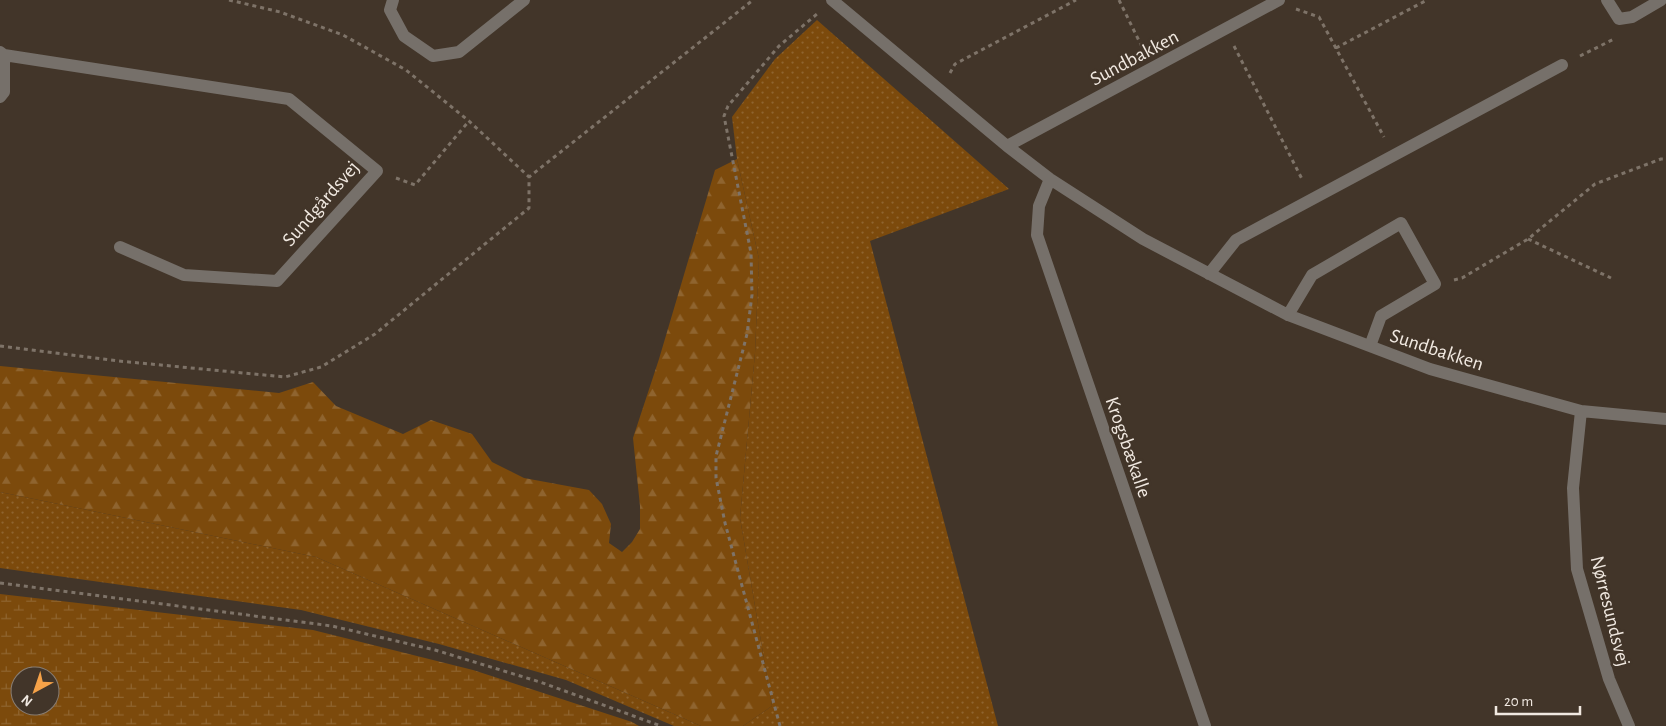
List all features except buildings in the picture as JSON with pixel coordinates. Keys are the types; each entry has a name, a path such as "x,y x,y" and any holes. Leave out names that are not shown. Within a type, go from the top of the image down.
{"street":[{"path":"393,0 390,10 404,36 433,56 459,52 524,0"},
{"name":"Sundbakken","path":"833,0 1007,146 1050,179 1143,239 1288,315 1430,370 1581,411 1666,419"},
{"path":"1607,0 1619,19 1632,17 1660,0"},
{"name":"Sundbakken","path":"1007,146 1277,1"},
{"name":"Sundgårdsvej","path":"0,97 4,92 2,53 289,99 377,170 277,281 184,275 120,247"},
{"path":"1210,274 1236,240 1562,65"},
{"name":"Krogsbækalle","path":"1050,179 1039,206 1037,235 1205,726"},
{"path":"1288,315 1312,275 1401,223 1435,284 1381,316 1370,346"},
{"name":"Nørresundsvej","path":"1581,411 1573,488 1577,569 1609,679 1629,726"}],"path":[{"path":"0,346 119,361 285,378 321,367 375,334 529,208 529,176 469,121 406,70 343,35 280,12 230,0"},
{"path":"529,176 753,0"},
{"path":"780,726 725,523 716,478 716,456 747,334 752,295 751,253 724,116 728,106 779,46 833,0"},
{"path":"941,90 955,64 1076,0"},
{"path":"1119,0 1152,68"},
{"path":"1336,48 1427,0"},
{"path":"1277,1 1318,17 1394,155"},
{"path":"1562,65 1619,36 1632,17"},
{"path":"1225,29 1313,199"},
{"path":"377,170 415,185 469,121"},
{"path":"1435,284 1462,278 1528,239 1595,184 1661,159 1666,159"},
{"path":"1528,239 1611,278"},
{"path":"0,582 332,626 435,650 540,682 661,726"}],"green space":[{"path":"817,20 1009,189 870,241 998,726 743,726 772,706 740,518 755,353 759,259 737,159 732,117 775,59"},
{"path":"737,159 759,259 755,353 740,518 772,706 743,726 701,726 316,557 0,492 0,366 279,393 313,382 336,406 403,434 431,420 472,434 492,462 524,478 589,490 602,504 611,524 609,543 622,552 632,542 640,529 640,506 633,438 659,359 715,170"},
{"path":"0,492 316,557 701,726 674,726 566,680 439,644 301,610 0,568"},
{"path":"0,594 313,630 473,670 632,722 639,726 0,726"}]}
